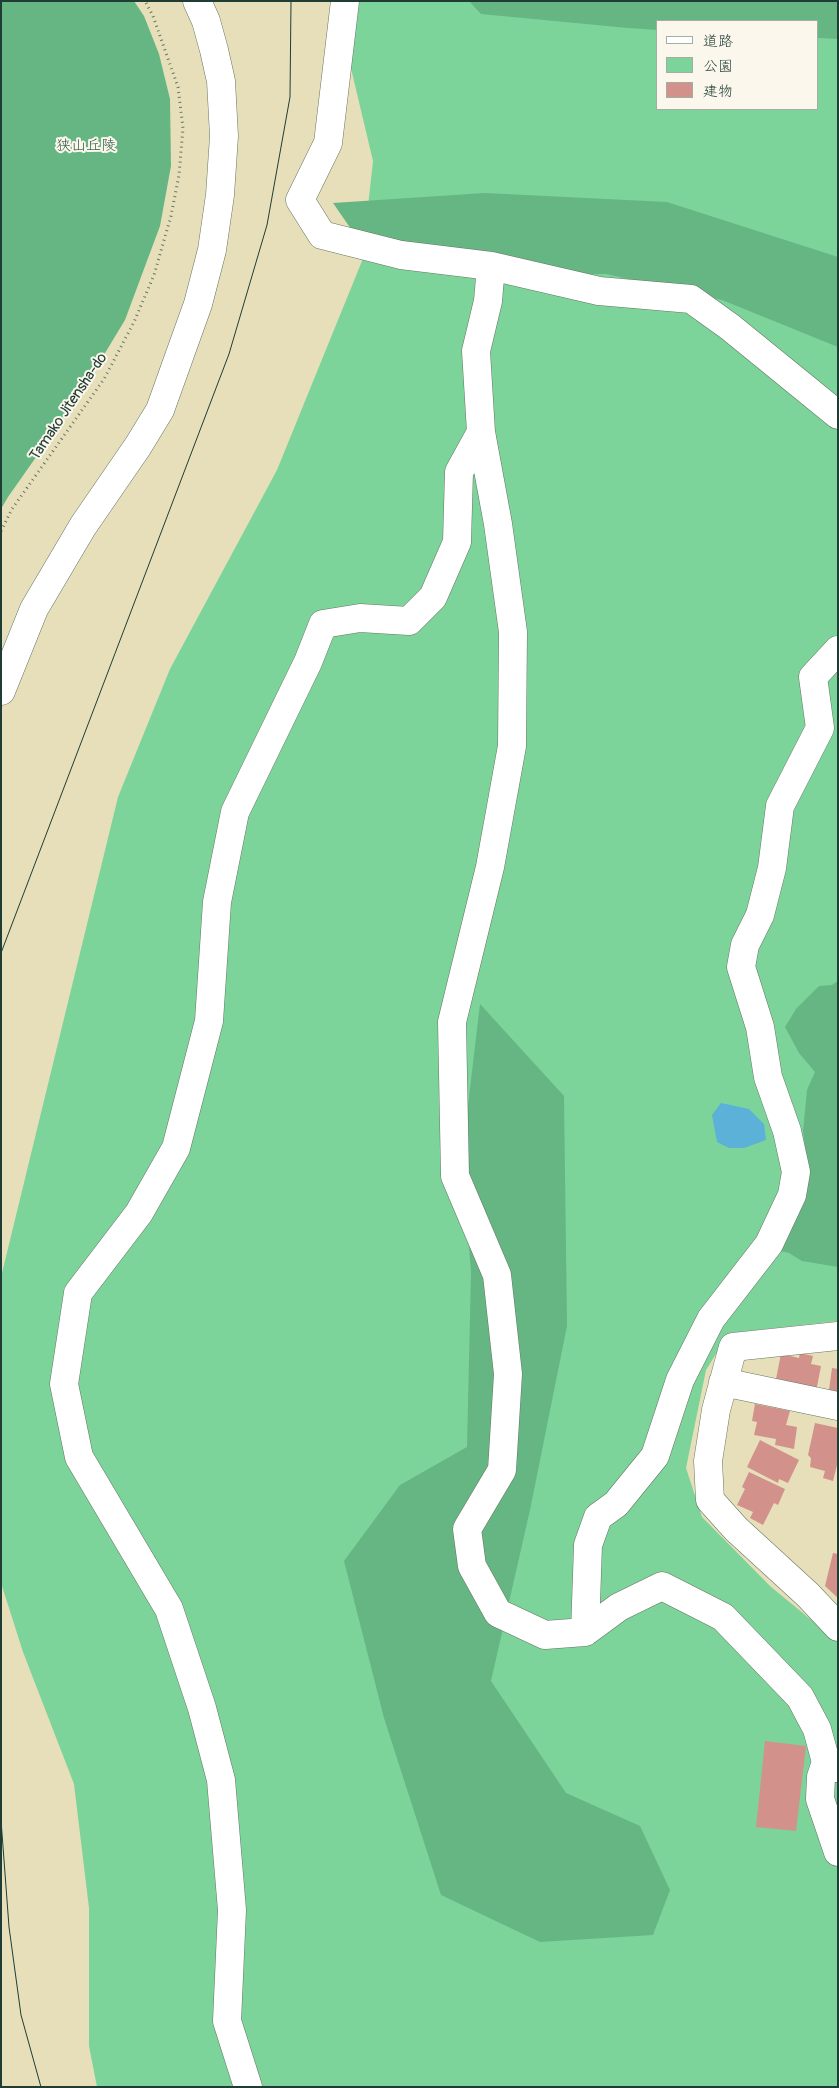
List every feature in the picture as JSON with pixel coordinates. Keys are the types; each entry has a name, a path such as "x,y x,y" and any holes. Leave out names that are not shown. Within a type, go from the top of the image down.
{"street":[{"path":"1,691 34,609 83,526 138,446 160,410 198,304 212,250 220,195 224,136 221,82 206,21 197,1"},
{"path":"345,1 328,144 300,200 322,234 401,256 491,266 599,292 691,299 730,327 838,415"},
{"path":"491,266 488,301 476,351 481,432 498,524 513,632 512,746 490,868 452,1022 455,1176 497,1276 508,1374 502,1470 467,1529 472,1566 498,1613 545,1635 585,1632 620,1607 662,1586 723,1617 800,1697 816,1728 832,1765 821,1776 820,1799 833,1823 838,1852"},
{"path":"248,2087 227,2021 232,1910 221,1780 202,1708 169,1609 79,1457 64,1384 78,1293 139,1213 176,1148 209,1021 217,902 235,812 308,662 323,624 360,618 409,622 433,596 457,542 459,472 481,432"},
{"path":"585,1632 588,1545 598,1517 616,1504 655,1456 680,1380 711,1319 769,1244 792,1195 796,1172 787,1131 768,1077 760,1026 741,967 745,945 760,915 772,868 780,806 820,728 813,677 838,650"},
{"path":"838,1336 733,1347 716,1410 708,1461 710,1500 736,1529 808,1595 838,1628"},
{"path":"723,1382 838,1406"}],"path":[{"name":"Tamako Jitensha-do","path":"1,531 12,509 104,379 134,322 154,274 168,224 179,175 183,128 178,87 161,34 145,1"}],"green space":[{"name":"狭山丘陵","path":"1,1 134,1 144,16 159,54 170,99 171,166 160,226 125,320 79,396 1,509"},
{"path":"335,1 838,1 838,1321 729,1333 706,1370 686,1468 702,1517 770,1586 838,1642 838,2087 97,2087 89,2046 89,1908 74,1784 23,1652 1,1583 1,1277 118,797 170,669 277,470 362,261 373,161"},
{"path":"469,1 838,1 838,39 819,38 819,20 656,20 656,30 481,14"},
{"path":"485,193 667,202 838,257 838,347 722,300 606,274 475,275 360,242 333,203"},
{"path":"838,981 838,1267 802,1261 789,1253 777,1250 808,1172 803,1131 807,1090 815,1072 799,1053 785,1027 796,1009 819,986 832,985"},
{"path":"480,1004 564,1096 567,1326 530,1510 491,1681 566,1793 640,1826 670,1890 653,1935 540,1942 441,1895 384,1718 344,1561 400,1485 467,1447 471,1272 462,1156"}],"water":[{"path":"721,1103 749,1109 764,1124 766,1140 744,1148 729,1148 717,1142 712,1115"}],"building":[{"path":"800,1353 813,1356 811,1364 821,1366 816,1392 775,1384 781,1354 799,1358"},
{"path":"832,1368 838,1369 838,1396 832,1395 833,1391 829,1390"},
{"path":"755,1404 790,1411 786,1425 797,1427 794,1449 775,1445 776,1439 754,1435 757,1422 752,1421"},
{"path":"815,1423 838,1428 838,1461 833,1481 823,1478 825,1471 810,1467 811,1458 808,1455"},
{"path":"760,1440 799,1460 788,1483 779,1479 778,1483 747,1467"},
{"path":"749,1472 785,1489 778,1505 774,1503 763,1525 750,1518 753,1512 737,1505 745,1489 742,1487"},
{"path":"833,1553 838,1554 838,1598 825,1586"},
{"path":"765,1741 806,1746 796,1831 756,1827"}],"tram line":[{"path":"1,953 229,354 267,225 290,97 291,1"},
{"path":"1,1820 9,1927 21,2015 41,2087"}]}
